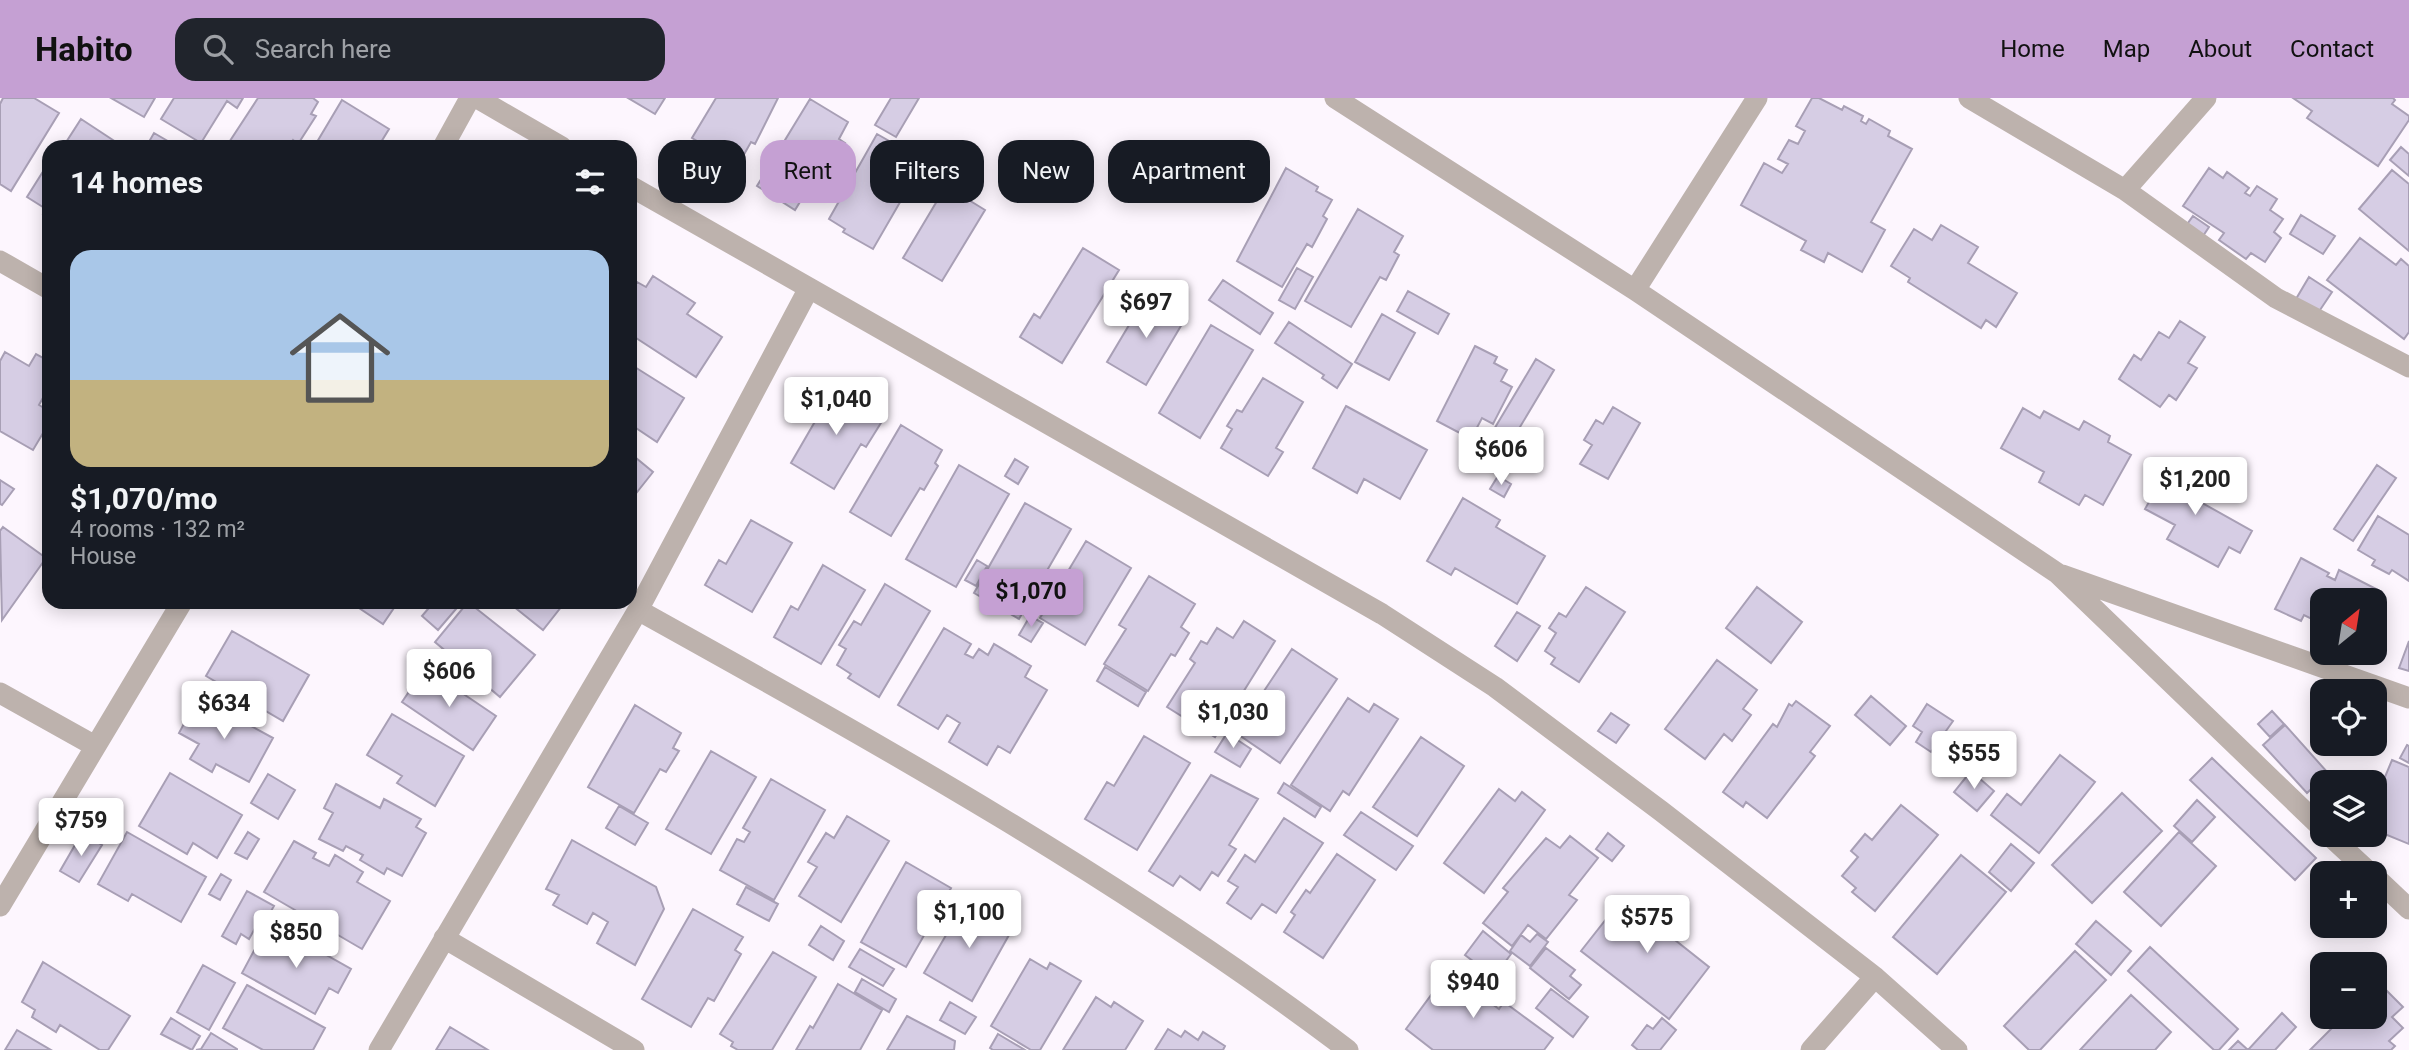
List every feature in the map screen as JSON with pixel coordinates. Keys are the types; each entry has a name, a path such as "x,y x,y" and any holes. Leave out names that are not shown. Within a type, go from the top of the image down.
{"street":[{"path":"447,140 470,98"},
{"path":"477,98 550,140"},
{"path":"1335,98 1635,290 2057,573 2310,816"},
{"path":"1635,290 1757,98"},
{"path":"1969,98 2125,190 2276,298 2409,367"},
{"path":"2125,190 2205,99"},
{"path":"637,190 1382,614 1495,687 1875,977 1957,1050"},
{"path":"0,261 42,285"},
{"path":"379,1050 638,610 808,289"},
{"path":"2057,573 2409,698"},
{"path":"0,906 178,609"},
{"path":"638,610 887,749 1127,898 1279,997 1348,1050"},
{"path":"0,693 94,746"},
{"path":"2342,847 2357,861"},
{"path":"2387,888 2409,909"},
{"path":"444,938 634,1050"},
{"path":"1811,1050 1875,977"}],"building":[{"path":"3,98 34,98 59,113 11,191 0,184 0,104"},
{"path":"111,98 155,98 144,117"},
{"path":"174,98 243,98 237,108 227,101 203,140 196,140 161,119"},
{"path":"258,98 313,98 318,102 311,114 316,116 301,140 231,140"},
{"path":"628,98 665,98 655,114"},
{"path":"716,98 778,98 755,144 751,142 746,151 746,140 692,138"},
{"path":"891,98 919,98 896,137 875,125"},
{"path":"1812,98 1819,98 1842,110 1844,106 1863,116 1861,121 1866,124 1869,119 1890,131 1888,136 1912,149 1871,222 1885,230 1862,272 1828,253 1824,262 1801,250 1806,241 1741,205 1764,163 1782,173 1788,164 1778,159 1789,140 1798,144 1805,131 1796,126"},
{"path":"2293,98 2393,98 2395,100 2392,104 2409,116 2409,120 2378,166 2307,118 2312,111"},
{"path":"810,99 848,122 840,140 785,140"},
{"path":"342,100 389,129 382,140 318,140"},
{"path":"81,119 113,140 68,140"},
{"path":"154,133 166,140 150,140"},
{"path":"877,134 888,140 874,140"},
{"path":"870,146 870,203 900,203 873,249 843,232 845,229 829,219 838,203 856,203 856,171"},
{"path":"2401,147 2409,154 2409,176 2390,160"},
{"path":"1286,168 1318,187 1316,191 1332,200 1323,216 1327,219 1312,247 1307,244 1282,287 1237,261 1268,203 1270,203"},
{"path":"2209,168 2223,178 2227,172 2249,188 2245,193 2250,196 2257,186 2277,199 2270,210 2283,219 2274,232 2281,238 2265,262 2251,253 2246,259 2219,240 2224,233 2183,206"},
{"path":"2392,170 2409,184 2409,251 2359,209"},
{"path":"42,173 42,206 27,197"},
{"path":"784,203 799,203 795,210"},
{"path":"936,203 974,203 985,210 942,281 903,258"},
{"path":"1358,209 1403,236 1394,252 1399,255 1386,280 1380,277 1351,327 1305,301"},
{"path":"2301,215 2335,236 2323,254 2290,234"},
{"path":"2193,216 2209,227 2199,242 2183,230"},
{"path":"1941,225 1978,247 1968,263 2017,293 1996,327 1986,320 1981,328 1908,282 1910,278 1891,266 1914,229 1932,240"},
{"path":"2360,238 2396,265 2401,259 2409,266 2409,332 2404,339 2327,280"},
{"path":"1083,248 1119,270 1062,363 1020,337 1034,314 1040,318"},
{"path":"1297,268 1313,277 1295,309 1279,300"},
{"path":"653,276 695,303 687,314 722,337 696,377 637,339 637,282 646,287"},
{"path":"2309,277 2332,292 2318,313 2296,299"},
{"path":"1223,280 1273,313 1260,334 1209,300"},
{"path":"1408,291 1449,314 1438,334 1397,311"},
{"path":"1147,295 1185,319 1146,385 1107,362"},
{"path":"1382,314 1415,333 1389,380 1355,362"},
{"path":"2180,321 2205,337 2188,363 2197,368 2176,400 2169,395 2160,407 2119,379 2134,355 2141,360 2159,332 2169,338"},
{"path":"1289,322 1352,364 1337,388 1322,378 1324,375 1275,343"},
{"path":"1211,325 1253,350 1200,438 1159,413"},
{"path":"1475,346 1497,357 1494,363 1507,370 1501,381 1512,387 1493,424 1482,418 1471,439 1437,421"},
{"path":"5,352 29,366 36,354 42,357 42,400 39,405 42,407 42,435 33,450 0,431 0,361"},
{"path":"1536,359 1554,370 1511,442 1493,431"},
{"path":"637,368 684,398 657,442 637,429"},
{"path":"1263,378 1303,402 1276,448 1283,452 1268,476 1221,448 1232,429 1227,426 1237,410 1242,412"},
{"path":"830,385 884,418 866,447 861,444 834,489 791,463 817,418 812,415"},
{"path":"1346,406 1427,450 1400,499 1364,479 1357,493 1313,468"},
{"path":"1613,407 1640,423 1608,479 1580,464 1592,445 1584,440 1596,420 1603,424"},
{"path":"2023,408 2040,418 2044,411 2079,430 2084,421 2110,436 2108,442 2131,455 2103,505 2085,495 2079,505 2039,482 2044,472 2001,448"},
{"path":"901,425 942,450 935,463 938,466 924,490 920,488 891,536 850,512"},
{"path":"637,459 653,472 637,492"},
{"path":"1015,459 1028,467 1018,484 1005,476"},
{"path":"2171,462 2207,481 2197,500 2252,531 2240,553 2229,547 2218,567 2167,539 2175,525 2145,509"},
{"path":"959,465 1009,494 956,587 906,559"},
{"path":"2377,465 2396,478 2353,541 2334,529"},
{"path":"1498,476 1511,484 1504,497 1490,489"},
{"path":"0,480 14,489 2,505 0,504"},
{"path":"1463,498 1500,520 1496,527 1545,556 1517,604 1455,568 1451,575 1427,561"},
{"path":"1025,503 1071,529 1019,619 974,593"},
{"path":"2378,516 2409,535 2409,581 2392,570 2389,574 2372,565 2375,560 2358,550"},
{"path":"751,520 792,543 752,612 705,585 719,560 726,564"},
{"path":"3,527 42,555 42,564 2,620 0,531"},
{"path":"1086,541 1131,568 1085,645 1040,618"},
{"path":"2301,558 2329,573 2327,576 2335,580 2339,570 2374,588 2310,588 2310,618 2304,615 2301,621 2275,609"},
{"path":"977,560 987,566 976,586 965,580"},
{"path":"823,565 865,590 821,664 774,637 791,606 798,610"},
{"path":"1149,576 1195,604 1181,627 1189,633 1175,656 1171,654 1148,691 1104,664 1126,629 1119,625"},
{"path":"885,584 930,611 879,697 848,678 851,674 837,665 846,649 839,645 854,621 861,625"},
{"path":"1586,587 1625,612 1579,682 1551,664 1555,658 1545,651 1556,633 1549,628 1559,613 1566,617"},
{"path":"1757,587 1802,622 1771,663 1726,628"},
{"path":"360,609 393,609 383,624"},
{"path":"428,609 456,609 438,630 422,616"},
{"path":"462,609 477,609 535,655 500,697 435,642"},
{"path":"517,609 560,609 543,630"},
{"path":"1517,612 1540,626 1517,661 1495,646"},
{"path":"1030,616 1043,623 1031,642 1019,635"},
{"path":"1244,621 1275,641 1215,737 1167,707 1195,663 1190,659 1201,641 1207,644 1217,628 1233,638"},
{"path":"944,628 971,644 965,654 973,658 979,649 988,655 994,644 1031,666 1025,677 1047,690 1010,753 998,746 987,765 949,742 960,723 947,715 938,729 898,705"},
{"path":"232,631 309,675 283,721 206,676"},
{"path":"2409,641 2409,671 2399,668"},
{"path":"1292,649 1337,679 1280,763 1236,733"},
{"path":"1717,660 1757,690 1743,709 1751,715 1732,741 1724,734 1705,759 1665,729"},
{"path":"1105,667 1146,692 1138,706 1097,681"},
{"path":"425,668 496,716 473,750 402,702"},
{"path":"1871,696 1906,726 1890,745 1855,715"},
{"path":"198,697 273,738 249,782 216,764 212,772 190,759 199,744 179,733"},
{"path":"1348,698 1369,712 1374,704 1398,719 1349,795 1343,791 1330,811 1291,785"},
{"path":"1796,701 1830,726 1810,752 1815,756 1767,818 1746,802 1743,807 1723,792 1773,724 1777,727 1789,704 1792,706"},
{"path":"1927,704 1953,721 1931,752 1916,742 1922,732 1913,726"},
{"path":"635,705 681,733 673,748 679,751 666,772 660,769 634,813 588,787"},
{"path":"2272,711 2284,724 2270,737 2258,724"},
{"path":"1611,713 1629,725 1616,743 1598,731"},
{"path":"392,714 464,756 435,806 397,783 402,776 367,755"},
{"path":"2285,725 2325,770 2310,770 2310,790 2307,793 2263,745"},
{"path":"1227,733 1251,749 1240,767 1215,752"},
{"path":"1144,736 1190,763 1137,850 1085,819 1107,782 1114,786"},
{"path":"1421,737 1464,766 1417,836 1373,807"},
{"path":"2407,745 2409,746 2409,763 2400,758"},
{"path":"711,751 756,777 711,854 666,829"},
{"path":"2060,755 2095,782 2039,853 1991,815 2007,794 2021,805"},
{"path":"2212,758 2316,858 2310,861 2295,880 2190,780"},
{"path":"2392,760 2409,767 2409,844 2387,835 2387,772"},
{"path":"1971,771 1994,791 1977,811 1954,792"},
{"path":"170,773 242,815 217,858 193,843 187,854 139,826"},
{"path":"268,774 295,790 278,819 251,803"},
{"path":"1211,775 1258,799 1229,845 1236,849 1218,876 1212,872 1200,890 1180,876 1173,886 1149,871"},
{"path":"771,779 825,810 774,900 720,870 737,839 744,842 750,832 743,828"},
{"path":"1284,783 1321,807 1315,817 1278,793"},
{"path":"336,784 380,808 384,799 421,819 416,827 426,833 402,876 387,868 384,874 360,860 363,855 346,846 343,851 319,839 333,813 324,808"},
{"path":"1499,789 1515,801 1522,792 1545,810 1484,893 1444,863"},
{"path":"2122,793 2162,831 2092,903 2052,865"},
{"path":"2197,800 2215,817 2192,842 2174,826"},
{"path":"1901,805 1938,835 1875,911 1852,892 1856,888 1842,876 1858,857 1851,851 1865,834 1872,840"},
{"path":"619,806 648,823 635,845 606,828"},
{"path":"1361,812 1413,846 1396,870 1344,835"},
{"path":"847,816 889,841 841,922 799,896 817,867 808,862 826,833 834,838"},
{"path":"1284,818 1323,843 1276,913 1262,904 1251,919 1227,903 1238,887 1228,881 1245,855 1255,862"},
{"path":"127,832 206,877 181,922 132,894 128,901 98,884"},
{"path":"248,832 259,839 247,859 235,853"},
{"path":"2179,832 2216,866 2161,926 2124,892"},
{"path":"82,833 102,845 79,882 60,871"},
{"path":"1608,833 1624,846 1612,861 1596,849"},
{"path":"1570,836 1598,858 1569,895 1577,900 1546,939 1528,925 1512,946 1483,923 1508,892 1503,888 1546,838 1560,848"},
{"path":"572,840 656,887 664,909 635,965 597,943 608,922 593,913 587,924 553,905 559,895 546,889"},
{"path":"294,841 316,853 313,858 329,866 335,855 363,872 357,882 390,901 362,949 264,892"},
{"path":"2011,844 2034,863 2011,891 1989,872"},
{"path":"1337,854 1375,880 1323,958 1284,932 1295,915 1291,912 1306,890 1310,893"},
{"path":"1961,855 2006,892 1937,974 1893,937"},
{"path":"906,862 951,888 906,967 861,942"},
{"path":"221,874 231,880 220,900 209,894"},
{"path":"746,887 778,904 769,921 737,904"},
{"path":"247,891 274,906 263,925 258,923 249,939 241,934 236,944 222,936"},
{"path":"967,899 1014,926 972,1001 924,973"},
{"path":"1622,899 1641,914 1653,899 1682,921 1670,936 1709,967 1669,1019 1581,951"},
{"path":"693,909 743,937 735,950 741,954 714,1001 708,998 691,1027 642,999"},
{"path":"2096,921 2131,951 2111,975 2076,944"},
{"path":"275,926 351,969 338,993 329,988 315,1014 242,973 258,943 264,946"},
{"path":"821,926 844,941 833,960 809,945"},
{"path":"1483,931 1511,954 1494,977 1465,955"},
{"path":"1537,934 1548,942 1530,966 1510,951 1521,935 1530,942"},
{"path":"2150,947 2238,1029 2219,1050 2214,1050 2128,971"},
{"path":"1546,948 1575,970 1570,976 1581,985 1569,999 1530,968"},
{"path":"860,949 894,969 883,986 849,967"},
{"path":"2075,951 2106,980 2040,1050 2029,1050 2004,1026"},
{"path":"773,952 816,977 772,1050 738,1050 731,1046 733,1042 720,1034"},
{"path":"1030,959 1047,969 1050,963 1081,981 1040,1050 1031,1050 991,1026"},
{"path":"43,962 130,1016 108,1050 100,1050 60,1025 56,1032 32,1017 35,1010 22,1002"},
{"path":"1454,964 1484,987 1479,994 1499,1009 1504,1002 1553,1038 1544,1050 1433,1050 1406,1029"},
{"path":"203,965 235,983 209,1030 177,1012"},
{"path":"862,979 896,999 889,1012 855,992"},
{"path":"838,984 882,1010 860,1050 796,1050 810,1026 813,1028"},
{"path":"247,985 325,1028 313,1050 263,1050 223,1028"},
{"path":"1551,989 1588,1017 1573,1037 1536,1008"},
{"path":"2387,991 2403,1007 2392,1017 2403,1028 2389,1041 2395,1046 2391,1050 2310,1050 2331,1029 2387,1029"},
{"path":"2131,995 2171,1032 2155,1050 2080,1050"},
{"path":"1096,997 1111,1007 1114,1002 1143,1021 1125,1050 1063,1050"},
{"path":"950,1002 976,1017 965,1034 940,1020"},
{"path":"2282,1013 2296,1027 2275,1050 2248,1050"},
{"path":"907,1016 955,1041 954,1050 887,1050"},
{"path":"171,1018 200,1036 192,1050 161,1034"},
{"path":"1662,1018 1676,1030 1660,1050 1638,1050 1632,1045 1647,1025 1653,1029"},
{"path":"450,1027 488,1050 436,1050"},
{"path":"1168,1029 1181,1037 1185,1031 1198,1040 1203,1032 1225,1046 1223,1050 1155,1050"},
{"path":"17,1030 51,1050 5,1050"},
{"path":"211,1033 237,1050 196,1050 201,1049"},
{"path":"998,1034 1025,1050 993,1050 990,1048"},
{"path":"2238,1041 2248,1050 2229,1050"}]}
